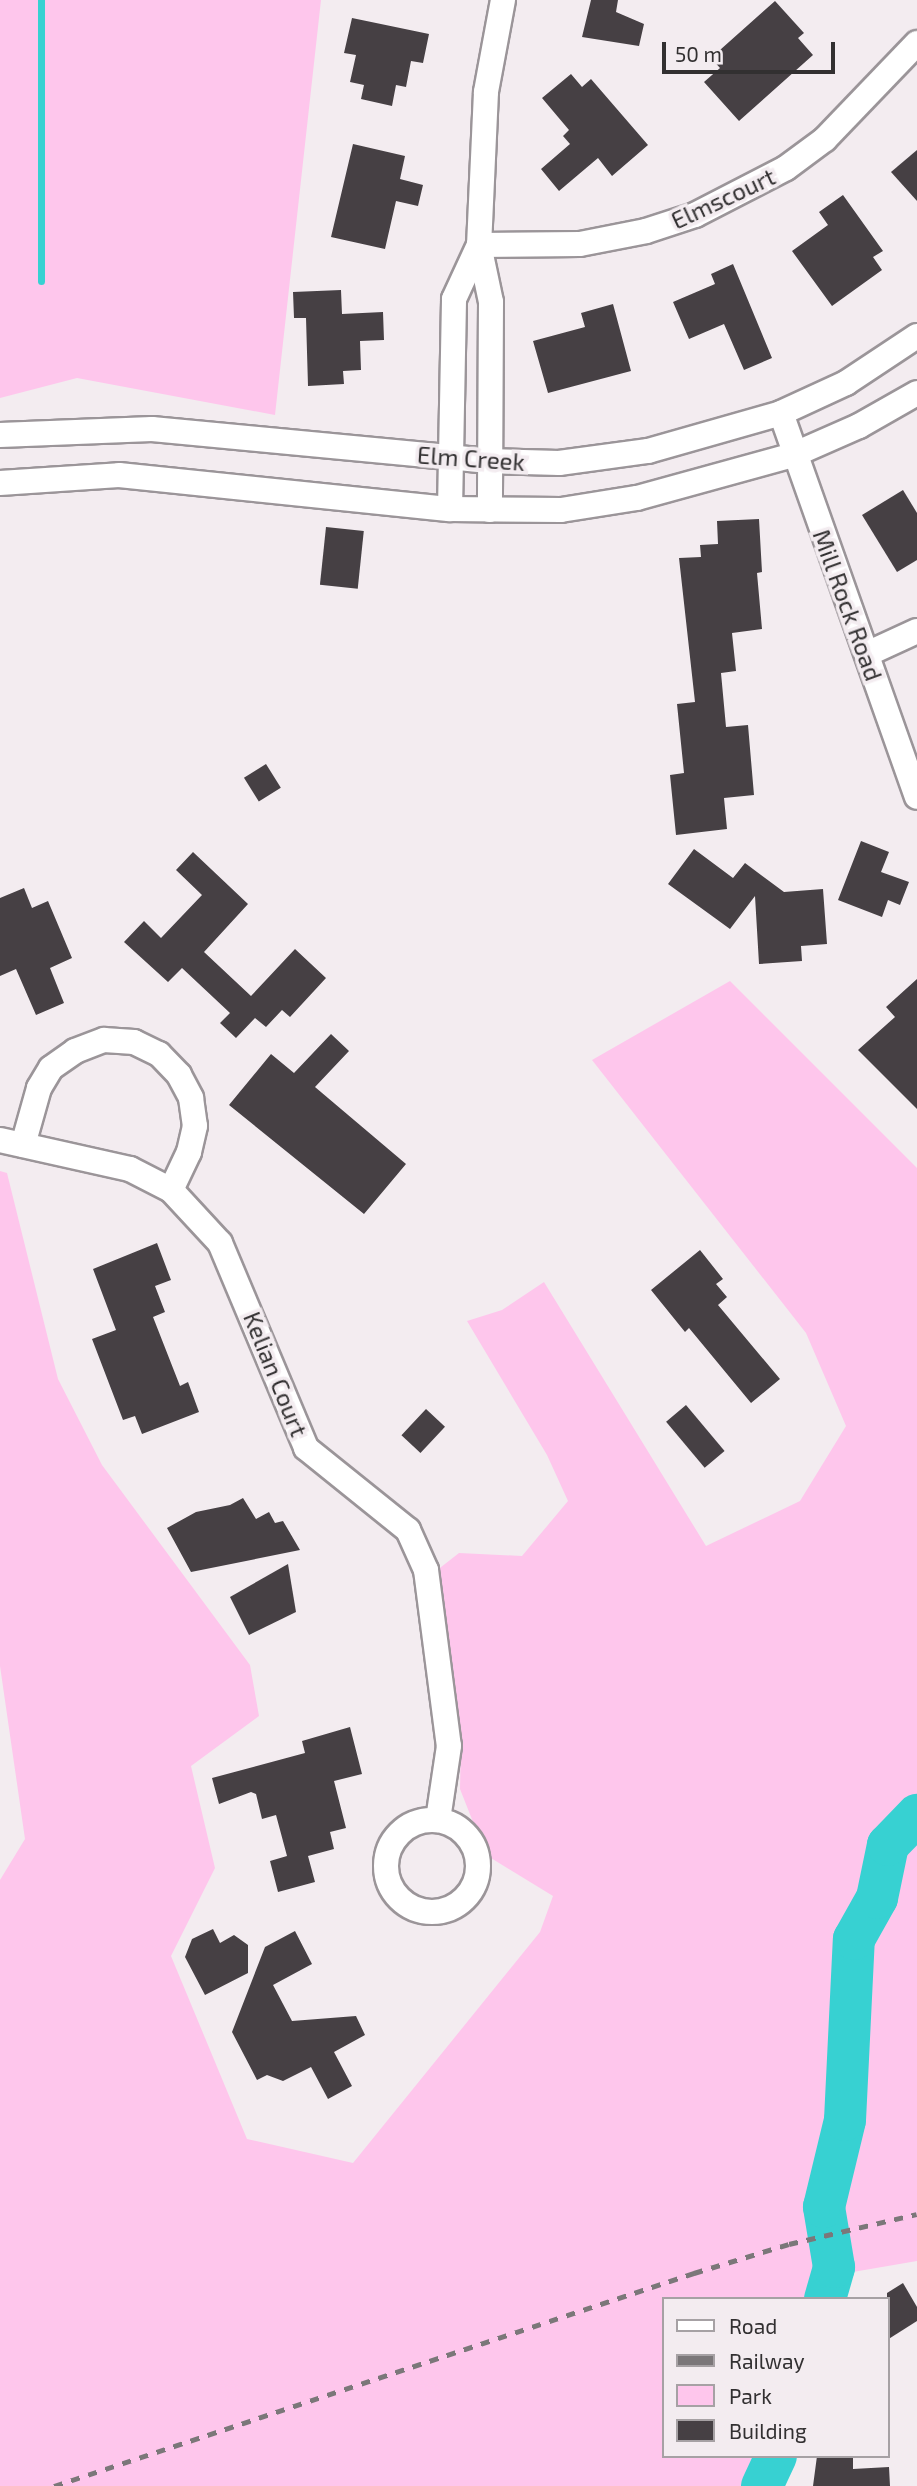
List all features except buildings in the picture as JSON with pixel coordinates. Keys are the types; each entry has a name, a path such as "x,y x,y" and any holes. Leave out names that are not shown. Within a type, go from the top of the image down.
{"street":[{"path":"490,510 491,302 479,245 486,92 503,0"},
{"name":"Elmscourt","path":"479,245 580,244 646,232 695,215 786,168 825,139 917,43"},
{"path":"450,509 448,457 454,299 479,245"},
{"name":"Elm Creek","path":"0,435 152,429 492,461 559,463 648,450 781,413 846,383 917,336"},
{"path":"452,358 491,358"},
{"name":"Elm Creek","path":"0,483 119,475 450,509 561,510 637,498 793,455 859,426 917,393"},
{"name":"Mill Rock Road","path":"781,413 793,455 917,797"},
{"path":"867,654 917,631"},
{"name":"Kelian Court","path":"171,1190 189,1152 195,1126 191,1098 179,1075 159,1054 134,1042 104,1040 75,1051 51,1068 12,1143 130,1169 171,1190 204,1222 227,1256 306,1448 397,1518 422,1554 449,1745 438,1820"}],"green space":[{"path":"0,0 321,0 275,415 77,378 0,398"},
{"path":"730,981 917,1168 917,2261 847,2273 837,2297 662,2297 662,2458 788,2458 776,2486 0,2486 0,1880 25,1839 0,1666 0,1171 7,1173 58,1379 102,1465 250,1665 259,1716 191,1766 215,1868 171,1956 247,2139 353,2163 540,1932 553,1896 486,1855 460,1789 461,1735 436,1571 459,1553 522,1556 568,1501 547,1455 467,1321 502,1310 544,1282 706,1546 800,1501 846,1426 806,1333 592,1060"}],"waterway":[{"path":"41,0 41,281"},
{"path":"826,2297 834,2267 824,2207 845,2120 854,1939 877,1898 888,1845 917,1815"},
{"path":"762,2486 775,2458"}],"railway":[{"path":"54,2486 694,2273 789,2244 917,2214"}]}
